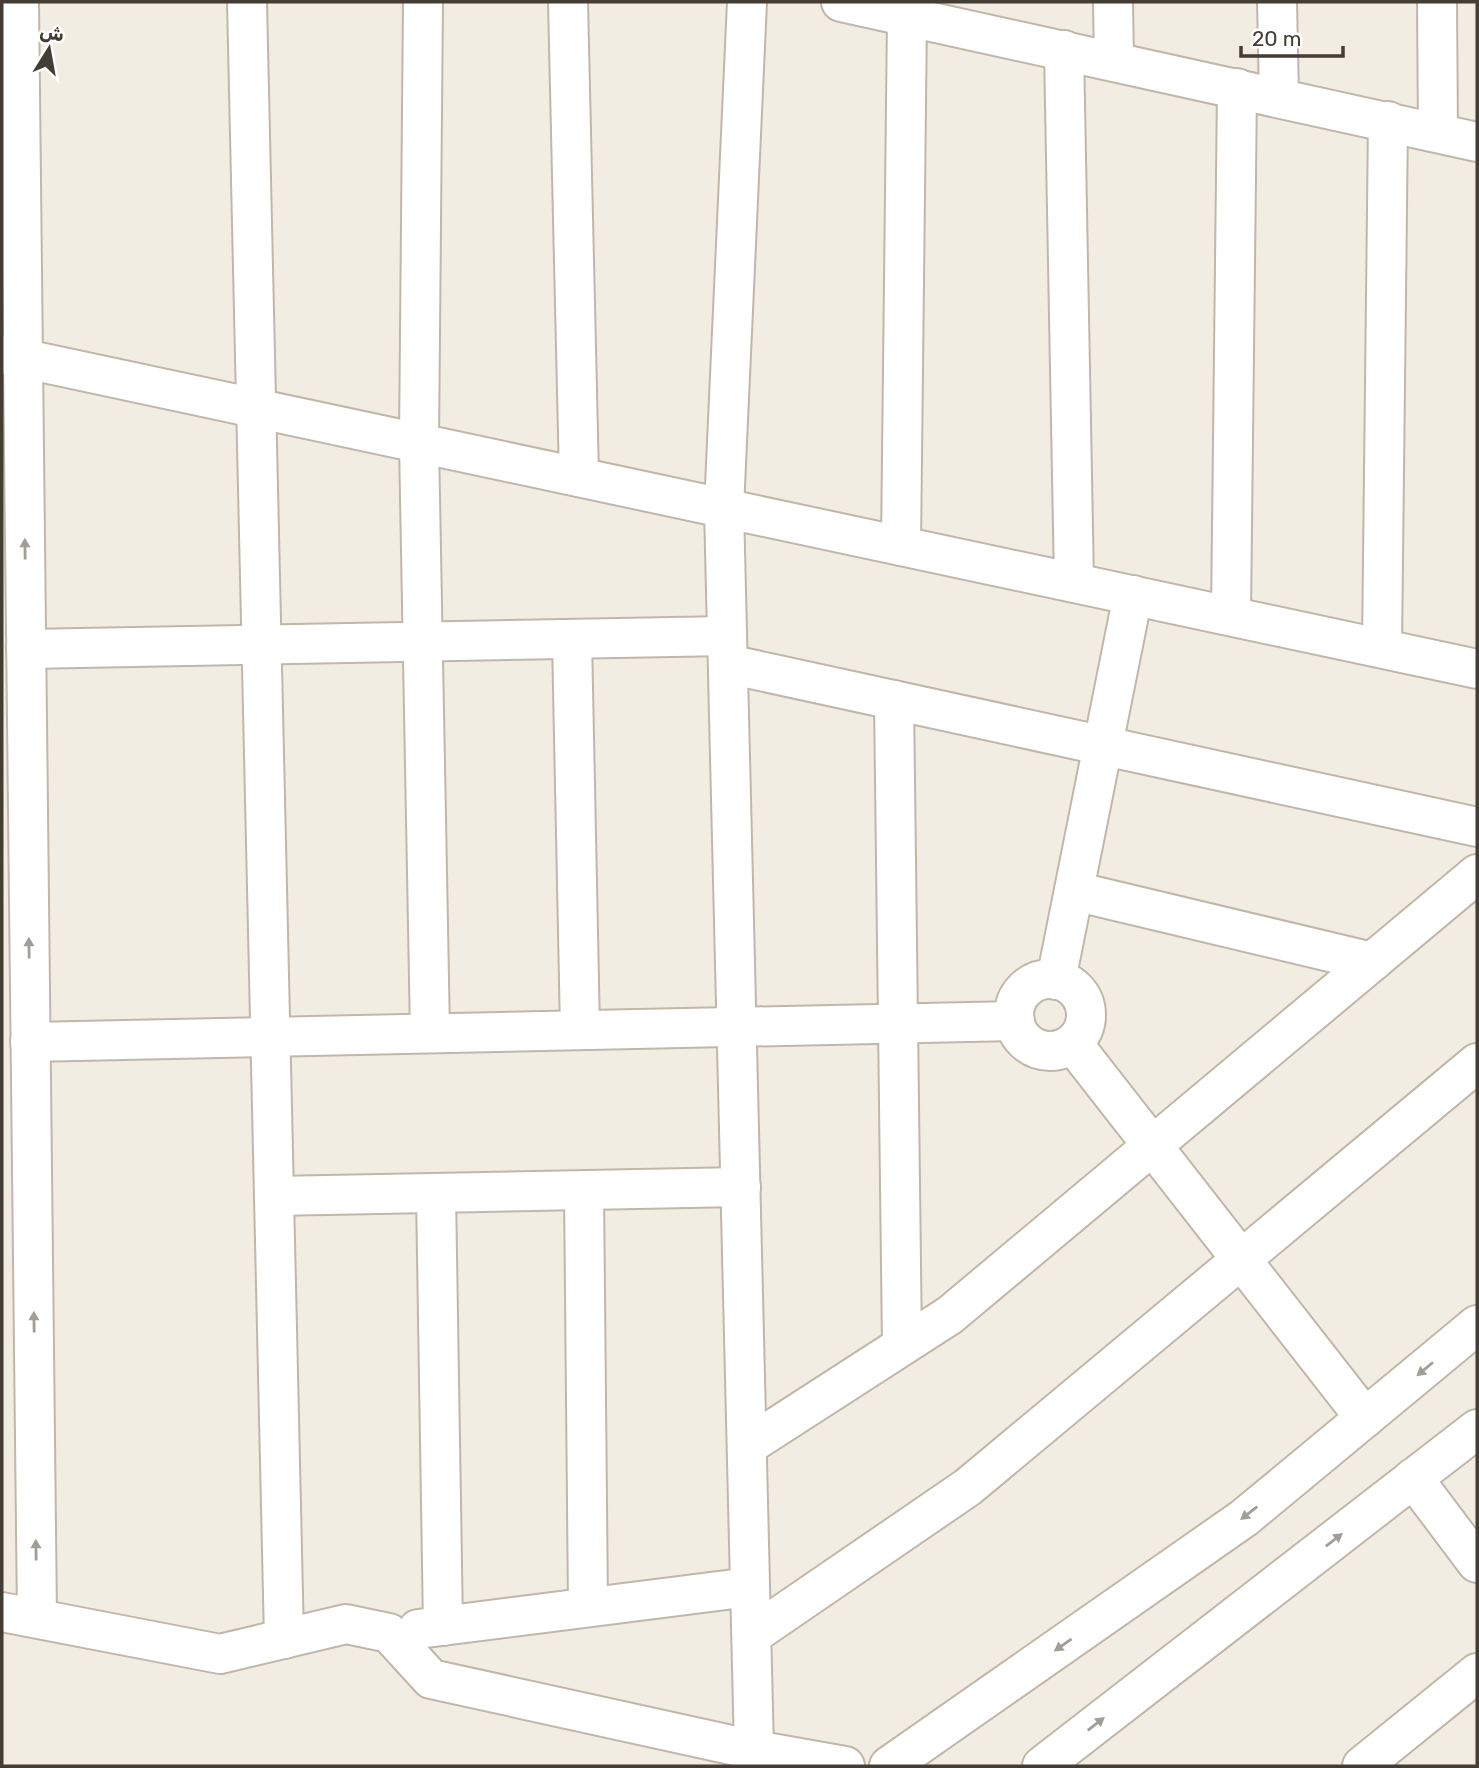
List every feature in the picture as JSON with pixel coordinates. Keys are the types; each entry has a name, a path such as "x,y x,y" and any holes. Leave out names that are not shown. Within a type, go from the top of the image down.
{"street":[{"path":"19,2 12,356 14,607 26,649 14,698 16,999 30,1042 16,1096 19,1615 220,1654 346,1624 388,1633 750,1587"},
{"path":"247,2 284,1639"},
{"path":"423,2 419,443 430,1033"},
{"path":"568,2 579,477"},
{"path":"747,2 724,508 754,1750"},
{"path":"841,2 926,13 1064,50 1477,142"},
{"path":"1113,2 1114,61"},
{"path":"1277,2 1279,97"},
{"path":"1437,2 1438,132"},
{"path":"901,546 926,13"},
{"path":"1064,50 1074,582"},
{"path":"1231,616 1237,88"},
{"path":"1382,648 1388,121"},
{"path":"12,356 1477,668"},
{"path":"1056,980 1133,595"},
{"path":"26,649 572,639 728,650 894,700 1477,827"},
{"path":"572,639 580,1030"},
{"path":"894,700 902,1345"},
{"path":"747,1446 950,1315 1477,874"},
{"path":"1074,891 1372,962"},
{"path":"1046,980 1056,980 1066,983 1082,999 1086,1023 1073,1044 1061,1050 1037,1049 1018,1033 1015,1008 1027,987 1046,980"},
{"path":"30,1042 1015,1021"},
{"path":"1073,1044 1365,1418"},
{"path":"752,1635 968,1487 1477,1063"},
{"path":"274,1196 741,1187"},
{"path":"584,1190 588,1608"},
{"path":"436,1193 443,1626"},
{"path":"889,1766 1244,1518 1477,1325"},
{"path":"1042,1766 1477,1429"},
{"path":"1413,1478 1477,1563"},
{"path":"388,1633 431,1679 754,1750 845,1766"},
{"path":"1362,1766 1477,1673"}]}
